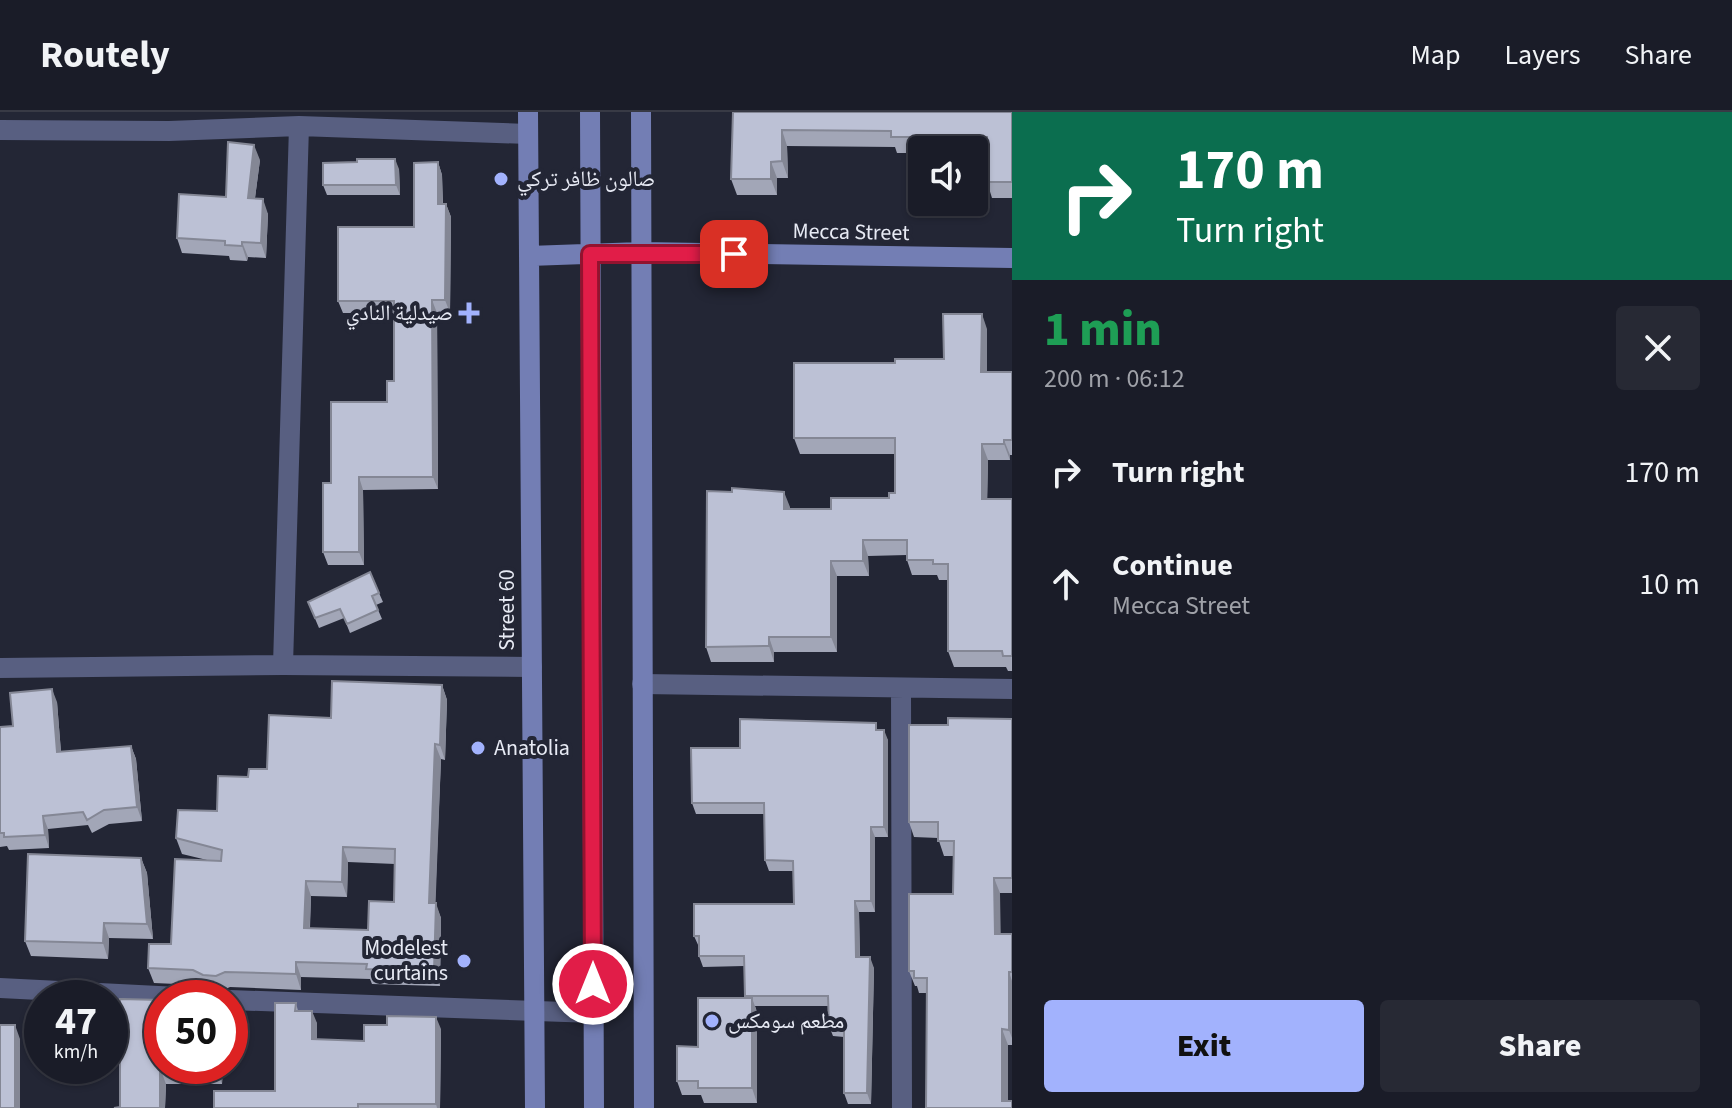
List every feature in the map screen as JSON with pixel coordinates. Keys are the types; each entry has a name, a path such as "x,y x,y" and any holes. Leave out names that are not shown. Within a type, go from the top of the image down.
{"main road":[{"name":"Street 60","path":"528,112 535,1108"},
{"path":"590,112 594,1108"},
{"path":"641,112 644,1108"},
{"name":"Mecca Street","path":"529,256 641,252 1012,258"}],"street":[{"path":"0,130 169,122 528,134"},
{"path":"283,665 299,126"},
{"path":"0,668 283,665 532,667"},
{"path":"642,684 1012,689"},
{"path":"901,688 902,1108"},
{"path":"0,988 144,995"},
{"path":"248,1001 594,1013"}],"building":[{"path":"733,112 1012,112 1012,182 988,182 988,136 891,137 891,131 782,130 782,161 771,162 771,179 731,179"},
{"path":"228,142 254,145 248,198 263,199 261,243 225,245 225,241 177,238 179,194 226,197"},
{"path":"357,159 395,159 396,185 323,185 323,163 357,162"},
{"path":"438,162 438,204 446,204 445,300 432,300 433,477 359,477 359,552 323,552 323,483 331,483 331,402 387,402 387,381 394,381 394,301 338,301 338,227 414,227 414,163"},
{"path":"943,314 982,314 981,372 1012,372 1012,440 1004,440 1004,444 982,444 982,499 1012,499 1012,656 1003,656 1002,651 948,651 948,564 933,564 933,560 907,560 907,540 863,540 863,561 831,561 831,637 769,637 769,646 706,647 707,491 732,492 732,488 784,492 784,509 831,509 831,498 889,498 889,493 895,493 895,438 794,438 794,363 895,363 895,359 944,359"},
{"path":"370,572 379,593 372,596 378,610 347,624 340,609 315,618 308,602"},
{"path":"332,681 442,685 440,745 435,744 429,903 436,903 434,971 366,969 367,964 296,962 296,974 225,972 216,976 193,970 148,968 149,944 171,944 175,859 221,861 222,850 176,838 178,810 217,811 218,776 248,777 249,769 267,769 269,715 331,718","holes":["343,847 395,849 394,902 369,901 368,930 304,928 306,881 342,882"]},
{"path":"52,689 57,752 131,746 137,807 104,810 87,820 83,812 43,816 45,835 4,837 4,833 0,833 0,727 13,726 10,693"},
{"path":"948,718 1012,719 1012,878 994,878 995,934 1012,934 1009,1030 1002,1029 1002,1101 1012,1101 1012,1108 926,1108 927,978 914,978 914,971 909,971 909,894 953,894 954,841 938,841 938,822 909,822 909,725 948,725"},
{"path":"740,719 876,723 876,730 884,730 884,827 871,827 871,901 855,901 856,957 870,957 867,1093 844,1093 844,1026 829,1026 828,996 745,996 744,956 699,956 699,936 694,936 694,904 794,904 793,861 765,860 764,803 692,803 691,748 740,748"},
{"path":"28,854 141,858 147,924 104,923 103,943 25,941"},
{"path":"698,998 752,998 752,1088 698,1088 698,1081 677,1081 677,1046 698,1047"},
{"path":"128,999 144,1000 144,1084 160,1084 160,1108 114,1108 120,1107 120,1084 128,1084"},
{"path":"275,1003 296,1003 295,1011 312,1011 312,1039 364,1041 364,1025 387,1025 387,1016 436,1017 436,1104 358,1104 358,1108 214,1108 214,1091 275,1091"},
{"path":"0,1025 15,1025 15,1108 0,1108"}],"place":[{"name":"صالون ظافر تركي","path":"501,179"},
{"name":"صيدلية النادي","path":"469,313"},
{"name":"Anatolia","path":"478,748"},
{"name":"Modelest curtains","path":"464,961"},
{"name":"مطعم سومكس","path":"712,1021"}],"route":[{"path":"593,984 590,254 734,254"}]}
